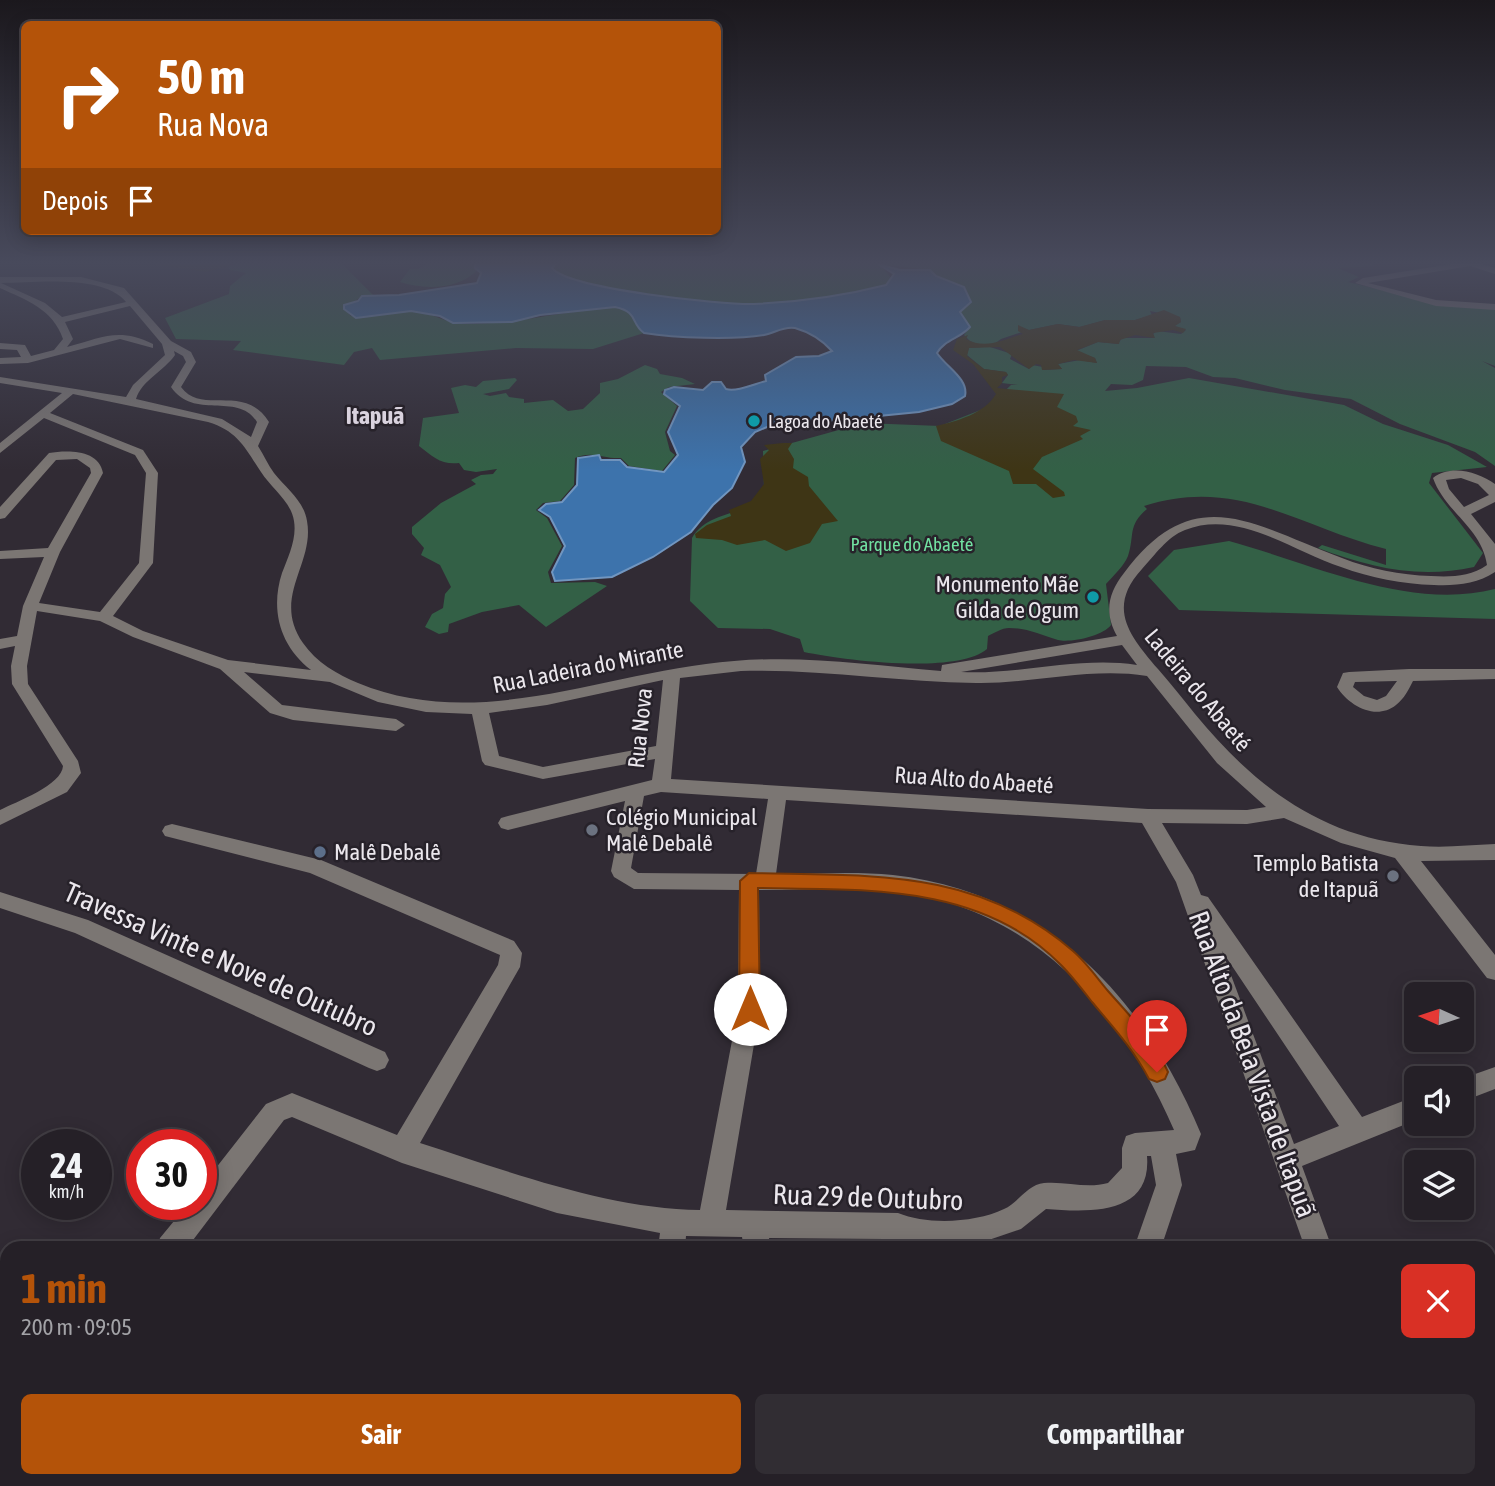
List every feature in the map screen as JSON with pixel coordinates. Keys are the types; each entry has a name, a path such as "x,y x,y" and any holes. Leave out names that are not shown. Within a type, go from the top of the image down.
{"street":[{"path":"59,350 68,339 65,331"},
{"path":"157,331 191,362 181,375 177,392 188,399 249,407 258,413 263,422 253,445"},
{"path":"0,380 29,360 59,350 120,337 131,337 149,346"},
{"path":"130,402 136,384 153,373 170,355 167,343"},
{"path":"0,346 21,346 29,360"},
{"path":"0,361 29,360"},
{"path":"153,373 172,372 181,375"},
{"name":"Rua Ladeira do Mirante","path":"0,380 130,402 225,424 253,445 270,476 294,504 301,522 284,592 283,613 289,634 306,657 330,677 403,703 480,710 541,703 672,673 743,666 1006,677 1104,667 1129,667 1152,672"},
{"path":"0,449 69,393"},
{"path":"225,424 246,421 258,413"},
{"path":"44,414 139,453 152,473 146,563 104,617"},
{"path":"0,515 53,456 80,455 96,467 97,472 53,552 30,606 20,684 72,766 72,773 61,787 0,818"},
{"name":"Ladeira do Abaeté","path":"1464,512 1494,555 1494,566 1485,574 1449,581 1407,578 1363,569 1243,524 1199,522 1179,527 1168,534 1121,586 1114,606 1124,640 1220,757 1244,781 1284,811 1338,832 1402,852 1495,852"},
{"path":"0,555 53,552"},
{"path":"30,606 104,617 138,634 226,665 330,677"},
{"path":"0,644 24,639"},
{"name":"Rua Ladeira do Mirante","path":"930,673 993,660 1124,640"},
{"path":"993,660 1006,677"},
{"path":"226,665 276,709 293,714 396,725"},
{"name":"Rua Nova","path":"672,673 661,785 636,791 622,862 621,871 626,877 634,881 891,883 932,889 972,901 1023,924 1067,958 1144,1048 1183,1120 1188,1134 1173,1142 1169,1185 1149,1241"},
{"path":"1409,674 1495,674"},
{"path":"480,710 491,761 537,772 664,751"},
{"name":"Rua Alto do Abaeté","path":"661,785 1148,816 1247,817 1284,811"},
{"path":"508,823 636,791"},
{"path":"709,1225 750,1009 757,881 778,792"},
{"name":"Rua Alto da Bela Vista de Itapuã","path":"1148,816 1186,881 1357,1131"},
{"path":"172,831 314,866 506,947 511,953 509,967 402,1150"},
{"path":"1402,852 1495,971"},
{"name":"Rua Alto da Bela Vista de Itapuã","path":"1186,881 1289,1158 1317,1241"},
{"name":"Travessa Vinte e Nove de Outubro","path":"0,900 81,926 377,1060"},
{"path":"1474,1086 1495,1078"},
{"name":"Rua 29 de Outubro","path":"175,1241 275,1112 292,1105 402,1150 673,1236 709,1225 755,1236 898,1237 911,1232 974,1232 1012,1220 1042,1196 1086,1201 1100,1199 1125,1184 1135,1171 1135,1145 1173,1142"},
{"path":"1289,1158 1404,1113"}],"green space":[{"path":"172,331 644,333 593,349 516,348 380,360 372,348 354,352 344,365 233,350 241,341 176,339"},
{"name":"Parque do Abaeté","path":"967,331 1022,331 1001,339 990,347 1012,354 1010,359 1029,369 1032,365 1043,367 1043,370 1062,369 1058,364 1080,360 1097,363 1095,358 1076,351 1098,342 1118,344 1122,338 1154,338 1153,334 1157,331 1181,334 1184,331 1495,331 1495,366 1482,361 1495,368 1495,466 1475,452 1400,424 1351,399 1285,390 1235,378 1213,377 1186,367 1146,366 1143,380 1132,385 1111,384 1105,391 1189,378 1344,405 1383,424 1448,445 1487,467 1432,473 1429,483 1483,553 1474,567 1434,572 1395,570 1318,548 1322,545 1386,565 1386,549 1268,508 1209,497 1178,498 1144,506 1147,509 1134,526 1126,560 1106,584 1111,625 1086,638 1058,640 1028,630 1006,628 988,636 987,649 972,657 951,662 898,663 845,659 804,652 800,639 770,629 718,628 690,601 692,538 712,520 744,507 757,498 764,489 763,451 864,423 940,426 988,407 1011,385 1018,385 1002,383 1008,375 1006,372 984,369 967,355 969,348 984,347 964,335"},
{"path":"645,365 657,369 660,374 682,378 695,384 669,387 661,392 677,406 665,432 670,451 675,455 662,471 629,466 621,458 592,455 575,458 574,485 560,501 543,503 536,510 547,518 562,546 548,572 551,583 595,582 607,586 546,627 519,605 482,612 449,624 448,632 439,634 425,627 432,614 443,608 445,594 451,587 440,565 421,555 424,548 412,534 412,527 441,503 476,484 471,480 481,475 493,474 497,469 476,472 464,470 459,463 447,463 433,457 419,446 423,418 459,413 451,388 465,385 476,387 483,381 515,378 517,380 509,389 483,394 490,396 506,393 509,397 524,399 524,403 553,400 568,411 583,409 600,393 600,383 618,379"},
{"path":"1229,541 1360,582 1394,589 1428,594 1462,594 1495,589 1495,619 1179,610 1148,576 1174,550"}],"sand":[{"path":"1019,331 1164,331 1153,333 1155,338 1135,335 1120,340 1119,344 1098,342 1077,350 1095,358 1097,363 1074,360 1058,364 1062,369 1042,370 1041,365 1036,364 1029,369 1000,347 969,348 967,356 984,369 1006,372 1008,375 1002,377 1002,383 997,388 1064,394 1057,407 1076,416 1078,422 1073,426 1091,430 1080,436 1083,439 1042,457 1033,469 1064,492 1065,496 1053,498 1036,484 1013,484 1009,471 941,441 936,426 977,412 996,394 973,364 953,350 957,339 968,335 966,339 988,344 1023,334"},
{"path":"792,443 788,449 794,459 793,468 808,477 809,486 838,521 822,524 810,543 786,551 765,540 737,545 722,540 696,538 695,534 707,525 731,516 729,510 751,501 764,484 760,459 769,450 764,445"}],"water":[{"name":"Lagoa do Abaeté","path":"642,331 776,331 737,337 688,337"},
{"name":"Lagoa do Abaeté","path":"965,331 937,353 964,384 965,396 952,404 919,412 767,427 755,432 741,447 745,462 732,488 713,505 691,532 653,557 612,577 555,581 552,572 565,546 550,517 539,510 546,504 562,502 577,485 578,458 599,455 601,460 620,460 627,467 664,472 678,455 668,432 680,406 664,394 665,390 674,387 703,390 712,382 721,382 730,390 740,389 766,381 765,375 796,357 819,356 832,351 805,332"}],"place":[{"name":"Lagoa do Abaeté","path":"754,421"},
{"name":"Monumento Mãe Gilda de Ogum","path":"1093,597"},
{"name":"Colégio Municipal Malê Debalê","path":"592,830"},
{"name":"Malê Debalê","path":"320,852"},
{"name":"Templo Batista de Itapuã","path":"1393,876"}],"district":[{"name":"Itapuã","path":"375,416"}],"route":[{"path":"750,1009 749,881 891,883 932,889 972,901 1023,924 1067,958 1114,1010 1144,1048 1157,1072"}]}
